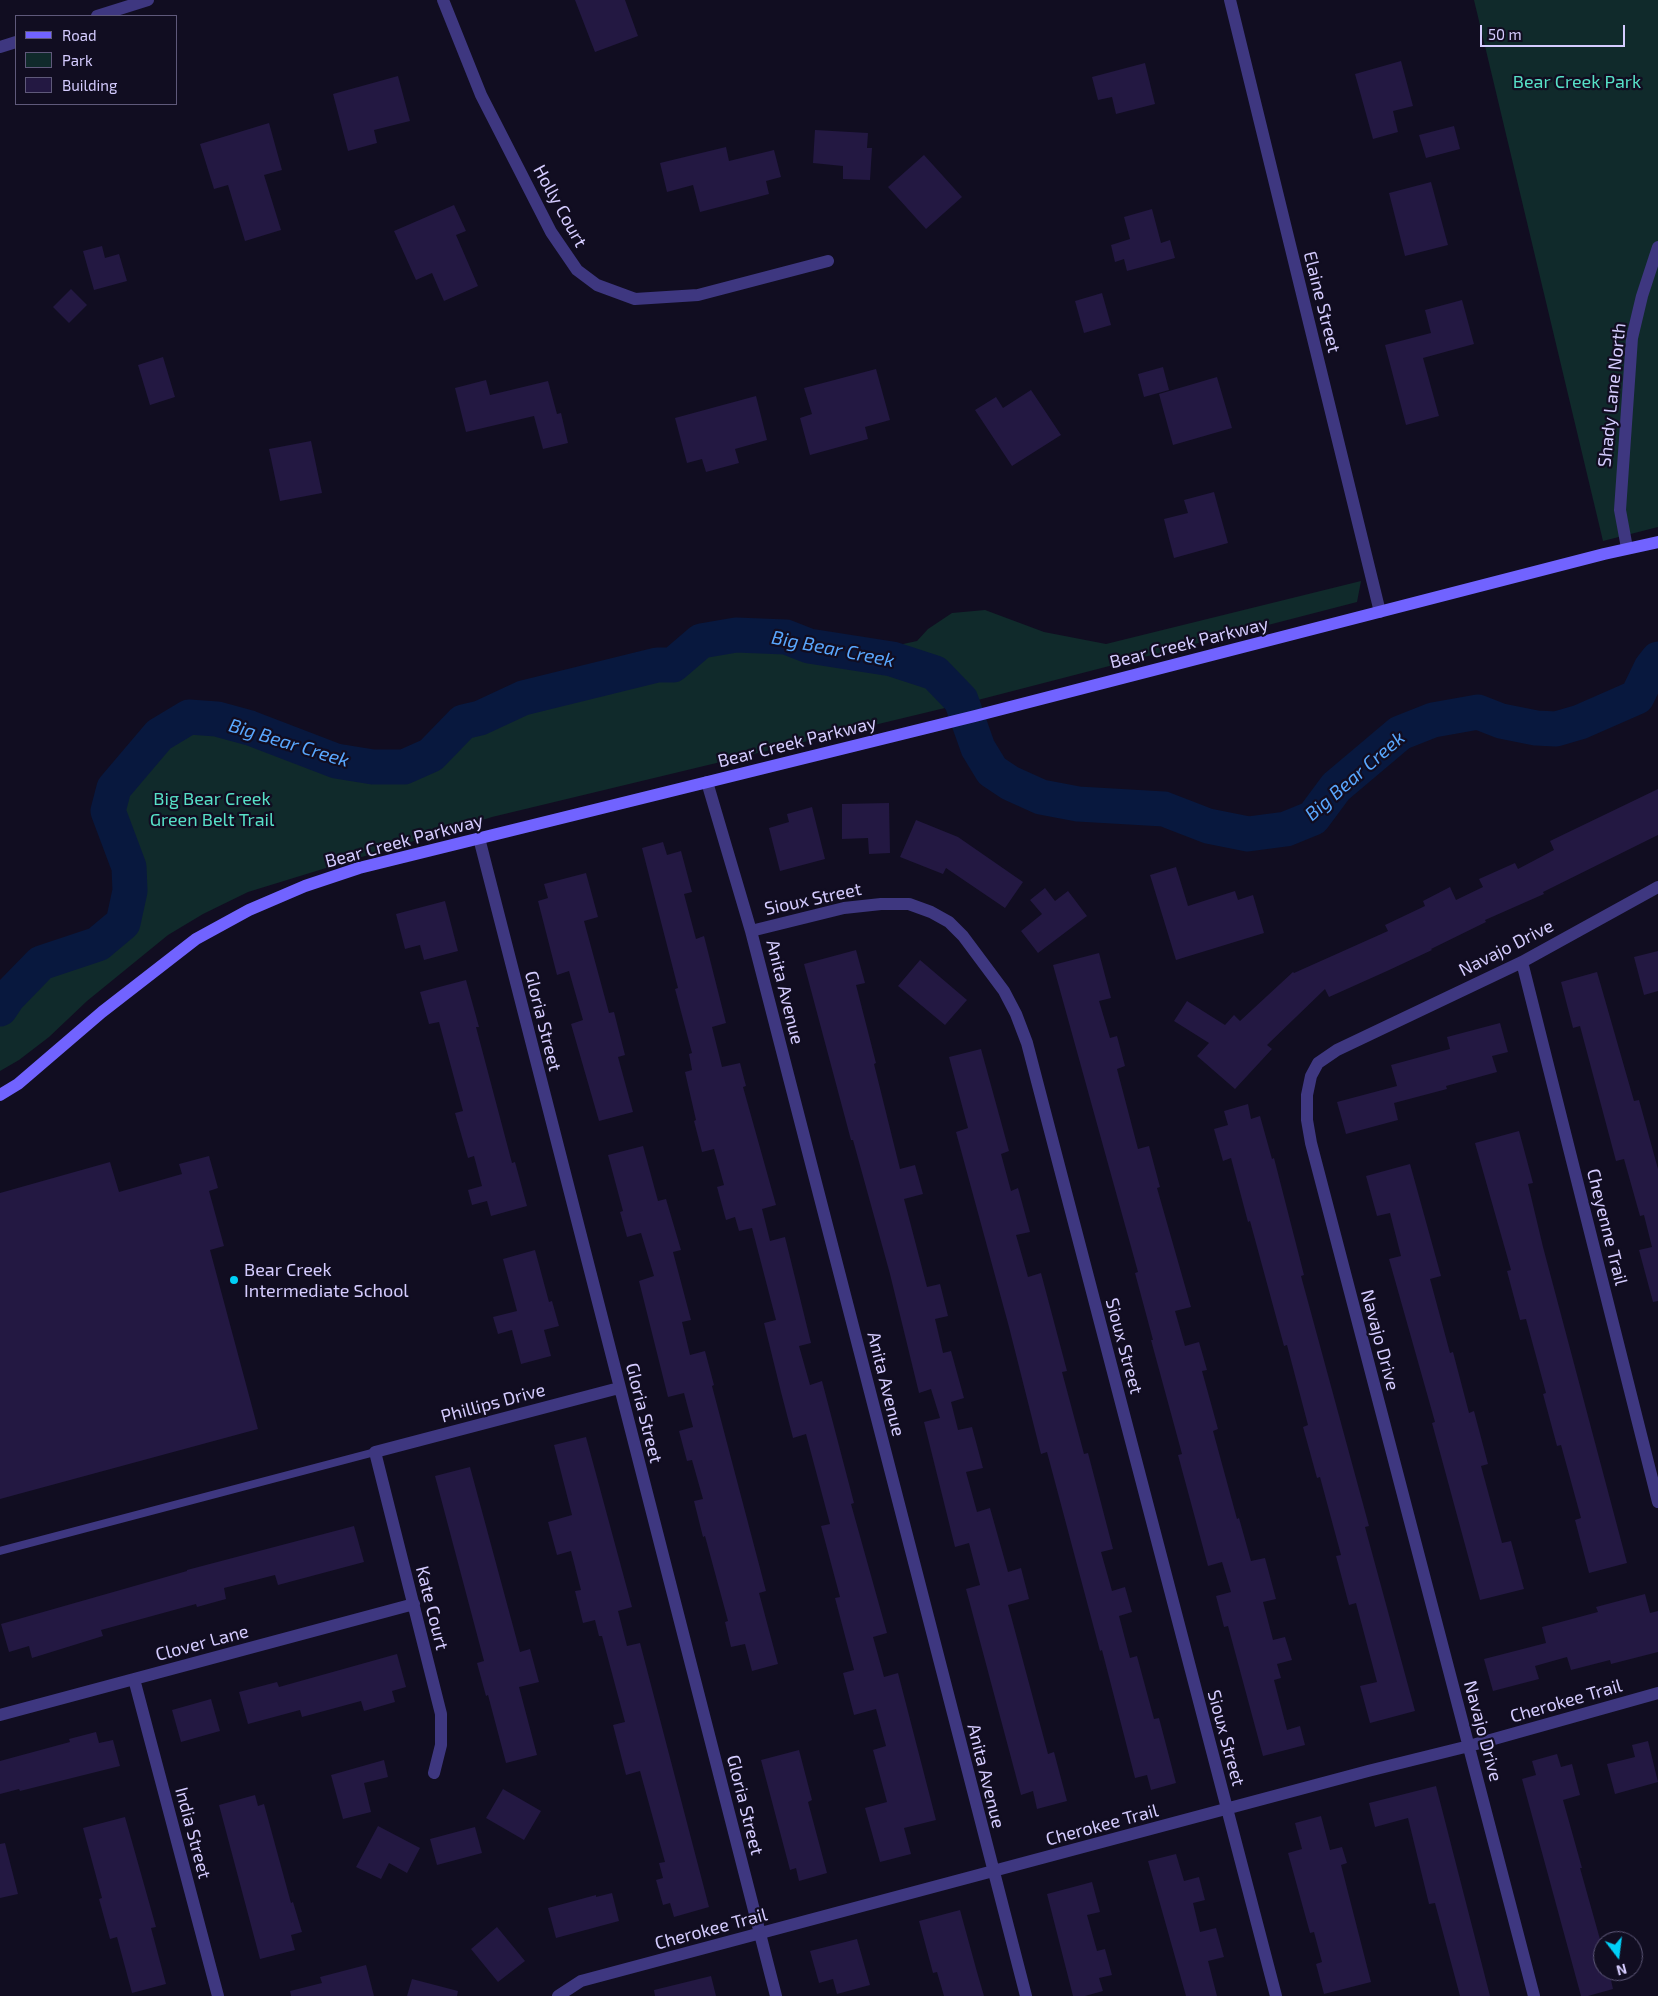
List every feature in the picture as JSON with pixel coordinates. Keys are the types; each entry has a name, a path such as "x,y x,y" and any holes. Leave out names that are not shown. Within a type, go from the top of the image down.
{"main road":[{"name":"Bear Creek Parkway","path":"0,1095 18,1084 102,1012 196,940 249,910 305,886 358,868 897,735 1627,548 1658,542"}],"street":[{"path":"100,15 148,0"},
{"name":"Holly Court","path":"443,0 481,95 551,232 577,270 597,285 635,299 698,295 828,261"},
{"name":"Elaine Street","path":"1230,0 1380,612"},
{"path":"0,47 15,42"},
{"name":"Shady Lane North","path":"1627,548 1620,510 1632,338 1642,296 1658,247"},
{"name":"Anita Avenue","path":"707,782 751,930 1026,1996"},
{"name":"Gloria Street","path":"479,838 776,1996"},
{"name":"Navajo Drive","path":"1534,1996 1311,1143 1307,1120 1307,1095 1311,1076 1318,1064 1337,1050 1522,962 1658,887"},
{"name":"Sioux Street","path":"751,930 844,908 881,904 909,904 931,912 948,922 964,936 1004,991 1016,1014 1027,1043 1276,1996"},
{"name":"Cheyenne Trail","path":"1522,962 1658,1502"},
{"name":"Phillips Drive","path":"375,1452 619,1388"},
{"name":"Kate Court","path":"375,1452 440,1714 441,1745 434,1773"},
{"name":"Clover Lane","path":"0,1715 414,1604"},
{"name":"India Street","path":"134,1679 218,1996"},
{"name":"Cherokee Trail","path":"558,1996 582,1981 1361,1773 1469,1746 1658,1693"}],"lane":[{"path":"0,1551 375,1452"}],"green space":[{"name":"Bear Creek Park","path":"1474,0 1658,0 1658,527 1603,541"},
{"name":"Big Bear Creek Green Belt Trail","path":"1361,581 1357,602 974,701 492,817 248,892 203,914 168,935 87,1001 49,1037 19,1060 0,1071 0,1009 8,997 41,963 98,944 123,923 130,891 129,867 108,811 114,788 159,735 189,717 217,719 250,728 336,761 373,767 403,767 431,755 463,722 523,698 657,665 673,665 701,641 736,635 762,636 871,651 917,641 928,629 952,613 985,610 1044,632 1106,644"}],"building":[{"path":"575,0 625,0 638,36 595,52"},
{"path":"1401,61 1413,106 1393,111 1398,132 1373,139 1355,74"},
{"path":"1145,63 1155,104 1116,114 1112,97 1098,100 1092,77"},
{"path":"398,76 410,121 374,130 377,143 348,151 333,94"},
{"path":"269,123 282,170 264,175 281,230 245,241 228,185 214,189 200,144"},
{"path":"1454,126 1460,149 1426,158 1419,135"},
{"path":"815,130 868,133 867,148 872,148 870,180 843,179 843,166 813,163"},
{"path":"726,147 729,161 774,150 781,177 766,181 769,194 700,212 693,185 667,192 660,163"},
{"path":"924,155 962,197 926,229 888,187"},
{"path":"1431,182 1448,245 1405,256 1389,193"},
{"path":"454,205 466,231 456,235 478,286 444,301 432,273 416,280 394,231"},
{"path":"1152,209 1161,243 1170,240 1175,258 1127,271 1124,259 1115,262 1111,245 1130,239 1124,217"},
{"path":"102,246 105,258 119,254 127,281 94,290 83,251"},
{"path":"71,289 87,305 69,323 53,307"},
{"path":"1102,293 1111,325 1084,333 1075,301"},
{"path":"1462,300 1474,344 1423,358 1439,416 1406,425 1385,345 1431,333 1425,310"},
{"path":"163,357 175,397 150,405 138,365"},
{"path":"1163,367 1169,390 1144,397 1138,374"},
{"path":"876,369 890,420 865,427 868,439 810,455 800,418 812,414 804,388"},
{"path":"1217,377 1232,428 1173,445 1159,394"},
{"path":"486,380 490,395 548,381 557,414 561,413 568,443 543,449 534,416 466,432 455,388"},
{"path":"1031,390 1061,435 1012,466 975,410 996,397 1003,408"},
{"path":"756,396 767,440 735,449 739,463 706,472 702,459 687,463 675,418"},
{"path":"311,441 322,493 280,501 269,449"},
{"path":"1214,492 1228,543 1174,558 1164,519 1188,513 1184,500"},
{"path":"1658,789 1658,835 1543,892 1544,894 1485,920 1486,922 1387,971 1329,997 1325,989 1267,1045 1272,1049 1235,1089 1197,1056 1209,1043 1174,1021 1187,1001 1225,1025 1234,1015 1240,1021 1293,972 1388,931 1385,925 1425,906 1423,901 1450,887 1456,900 1483,887 1479,879 1515,863 1518,869 1554,850 1550,841"},
{"path":"889,803 890,853 869,854 868,838 842,839 842,804"},
{"path":"812,807 825,859 780,871 769,828 789,822 787,814"},
{"path":"916,820 958,837 1023,882 1005,908 946,868 943,874 900,857"},
{"path":"663,842 667,855 681,851 692,892 684,894 696,939 704,936 726,1023 712,1027 722,1067 740,1063 746,1086 743,1087 776,1205 762,1209 770,1241 785,1237 811,1343 799,1346 810,1385 822,1381 854,1503 851,1504 887,1633 873,1637 884,1677 898,1673 936,1820 904,1828 911,1854 880,1862 865,1808 887,1802 873,1750 886,1746 876,1709 854,1715 843,1673 854,1670 835,1598 840,1597 821,1526 830,1524 806,1434 793,1438 764,1323 776,1320 752,1228 739,1231 735,1217 726,1220 717,1187 724,1185 714,1149 702,1152 694,1121 696,1120 685,1072 692,1070 689,1054 692,1053 675,989 678,988 642,848"},
{"path":"1176,867 1188,906 1235,891 1238,900 1253,895 1264,933 1176,960 1150,875"},
{"path":"586,873 598,917 584,921 609,1013 614,1012 625,1055 618,1057 633,1112 599,1121 571,1024 583,1020 569,971 557,975 538,901 548,898 544,884"},
{"path":"1045,888 1055,901 1068,891 1087,916 1038,953 1021,931 1042,914 1030,900"},
{"path":"445,901 458,951 424,960 420,945 405,949 396,914"},
{"path":"856,950 865,983 856,985 900,1169 915,1165 923,1194 904,1199 927,1287 940,1284 948,1316 935,1319 943,1353 951,1351 964,1398 951,1402 958,1430 972,1427 983,1468 966,1472 977,1512 990,1508 1008,1572 1021,1568 1029,1599 1008,1605 1048,1754 1054,1752 1067,1801 1037,1809 1033,1791 1021,1795 966,1589 980,1585 969,1543 955,1547 924,1422 940,1418 931,1389 919,1393 890,1274 853,1140 851,1140 804,964"},
{"path":"1658,951 1658,991 1644,995 1634,957"},
{"path":"1099,953 1111,998 1099,1001 1110,1038 1117,1036 1125,1066 1117,1069 1138,1149 1149,1146 1160,1187 1157,1188 1191,1307 1175,1311 1185,1346 1199,1342 1207,1370 1202,1371 1218,1429 1213,1431 1237,1519 1239,1518 1251,1561 1265,1558 1276,1599 1263,1602 1273,1640 1285,1637 1292,1660 1277,1664 1281,1678 1274,1680 1287,1730 1300,1726 1305,1745 1263,1756 1228,1626 1224,1627 1216,1596 1231,1592 1222,1562 1208,1566 1178,1455 1182,1454 1151,1340 1153,1340 1135,1273 1138,1272 1053,965"},
{"path":"920,960 967,1000 945,1025 898,986"},
{"path":"1597,972 1634,1101 1639,1100 1658,1169 1658,1301 1653,1302 1639,1250 1652,1247 1644,1215 1640,1216 1624,1159 1616,1161 1580,1026 1573,1028 1561,982"},
{"path":"466,980 479,1027 476,1027 512,1163 515,1162 527,1206 491,1216 487,1201 472,1205 468,1190 482,1186 474,1156 468,1158 455,1113 463,1111 439,1022 429,1024 420,992"},
{"path":"1500,1023 1508,1052 1492,1056 1497,1072 1446,1086 1447,1089 1394,1103 1398,1120 1346,1134 1337,1102 1397,1086 1391,1065 1450,1049 1447,1037"},
{"path":"981,1049 1009,1151 1001,1154 1011,1191 1018,1188 1030,1232 1016,1235 1028,1277 1041,1273 1067,1371 1062,1372 1084,1454 1088,1453 1113,1549 1101,1552 1112,1591 1125,1587 1132,1612 1119,1616 1130,1658 1137,1656 1154,1719 1159,1718 1176,1783 1151,1790 1147,1775 1135,1778 1047,1452 1041,1454 956,1132 968,1128 949,1057"},
{"path":"1248,1104 1251,1119 1260,1116 1272,1159 1274,1158 1304,1275 1301,1276 1369,1526 1365,1527 1415,1711 1370,1723 1360,1686 1377,1682 1356,1603 1349,1605 1336,1556 1341,1555 1320,1477 1317,1478 1303,1427 1308,1425 1287,1345 1284,1346 1231,1158 1223,1161 1214,1129 1228,1125 1224,1111"},
{"path":"1519,1131 1533,1183 1528,1184 1543,1247 1627,1563 1589,1573 1575,1520 1581,1518 1561,1445 1557,1446 1543,1394 1546,1393 1526,1319 1520,1320 1507,1271 1511,1270 1475,1143"},
{"path":"643,1146 658,1201 666,1199 681,1250 673,1252 691,1320 682,1322 690,1355 705,1351 714,1385 712,1386 766,1591 759,1593 778,1664 752,1671 745,1644 731,1647 725,1622 728,1621 694,1501 703,1499 692,1460 687,1461 679,1431 693,1427 684,1393 668,1397 639,1281 654,1276 641,1233 627,1237 620,1212 623,1211 608,1155"},
{"name":"Bear Creek Intermediate School","path":"209,1156 218,1188 209,1191 224,1246 210,1250 258,1429 0,1499 0,1193 110,1162 119,1192 182,1174 179,1164"},
{"path":"1410,1164 1441,1276 1430,1279 1450,1353 1453,1352 1469,1413 1474,1411 1488,1464 1481,1466 1502,1543 1511,1541 1524,1589 1480,1600 1432,1423 1435,1422 1389,1259 1401,1256 1390,1213 1377,1216 1366,1176"},
{"path":"535,1250 549,1302 552,1301 559,1326 544,1330 551,1356 521,1364 512,1330 498,1334 493,1317 517,1311 503,1259"},
{"path":"586,1437 632,1607 618,1611 627,1646 640,1643 709,1907 674,1917 670,1903 663,1905 656,1880 663,1878 659,1863 665,1862 640,1771 626,1775 613,1725 625,1722 602,1636 599,1636 595,1620 583,1623 575,1591 581,1590 571,1551 557,1555 548,1522 572,1515 554,1445"},
{"path":"470,1467 520,1652 530,1649 539,1682 519,1687 537,1755 506,1763 488,1695 486,1696 477,1663 484,1661 435,1476"},
{"path":"354,1526 364,1562 278,1585 275,1575 224,1588 226,1599 197,1607 196,1604 101,1630 103,1636 32,1658 29,1646 9,1652 1,1624 187,1570"},
{"path":"1645,1594 1650,1613 1658,1611 1658,1652 1611,1664 1610,1660 1571,1670 1567,1657 1535,1666 1539,1679 1493,1691 1484,1659 1546,1643 1542,1627 1598,1612 1596,1607"},
{"path":"397,1654 406,1687 392,1691 395,1702 364,1711 361,1701 302,1717 300,1710 248,1724 239,1692 277,1682 279,1687"},
{"path":"211,1699 220,1731 181,1742 172,1710"},
{"path":"96,1732 99,1743 113,1740 120,1766 20,1791 19,1789 0,1794 0,1761 70,1742 69,1739"},
{"path":"1648,1741 1658,1782 1615,1794 1607,1764 1635,1757 1632,1745"},
{"path":"799,1750 812,1800 808,1802 827,1873 799,1881 796,1868 790,1870 761,1760"},
{"path":"1557,1754 1561,1767 1572,1764 1580,1795 1563,1800 1598,1931 1593,1931 1593,1981 1611,1981 1613,1989 1581,1996 1522,1779 1536,1775 1532,1761"},
{"path":"384,1760 388,1777 364,1783 371,1812 343,1819 331,1775"},
{"path":"1436,1786 1490,1996 1460,1996 1435,1903 1429,1904 1408,1818 1375,1827 1369,1803"},
{"path":"503,1789 541,1811 524,1840 486,1818"},
{"path":"255,1795 258,1806 264,1804 291,1903 293,1902 302,1932 291,1935 295,1950 260,1959 219,1805"},
{"path":"1321,1816 1330,1850 1342,1847 1347,1863 1341,1865 1371,1982 1324,1994 1316,1964 1322,1962 1314,1932 1310,1933 1288,1853 1302,1849 1295,1823"},
{"path":"125,1817 156,1927 151,1928 166,1984 132,1993 117,1937 110,1939 99,1899 102,1898 83,1828"},
{"path":"378,1826 420,1848 407,1873 389,1863 381,1879 356,1867"},
{"path":"475,1827 482,1853 437,1865 430,1839"},
{"path":"5,1843 18,1894 0,1898 0,1844"},
{"path":"1176,1854 1184,1881 1199,1877 1205,1900 1193,1903 1200,1932 1216,1928 1224,1957 1208,1961 1217,1996 1186,1996 1148,1861"},
{"path":"1092,1882 1100,1912 1087,1915 1097,1951 1105,1949 1112,1975 1099,1978 1103,1991 1085,1996 1073,1996 1047,1894"},
{"path":"612,1893 619,1921 556,1938 548,1908 596,1895 596,1897"},
{"path":"960,1910 984,1996 944,1996 937,1972 933,1973 919,1921"},
{"path":"497,1927 525,1961 498,1982 471,1949"},
{"path":"857,1939 870,1985 837,1994 833,1979 819,1983 810,1951"},
{"path":"366,1965 374,1996 291,1996 290,1991 322,1983 320,1977"},
{"path":"711,1976 716,1996 655,1996 654,1990"},
{"path":"412,1979 458,1991 457,1996 407,1996"}],"waterway":[{"name":"Big Bear Creek","path":"0,1009 8,997 41,963 98,944 123,923 130,891 129,867 108,811 114,788 159,735 189,717 217,719 250,728 336,761 373,767 404,767 431,755 463,722 480,718 523,698 657,665 673,665 701,641 736,635 786,637 809,646 892,659 935,673 961,700 978,748 992,771 1010,783 1041,797 1078,804 1164,809 1208,826 1248,834 1286,829 1313,818 1336,787 1400,733 1433,720 1478,712 1501,721 1536,728 1556,729 1580,722 1637,697 1651,668 1658,659"}],"place":[{"name":"Bear Creek Intermediate School","path":"234,1280"}]}
